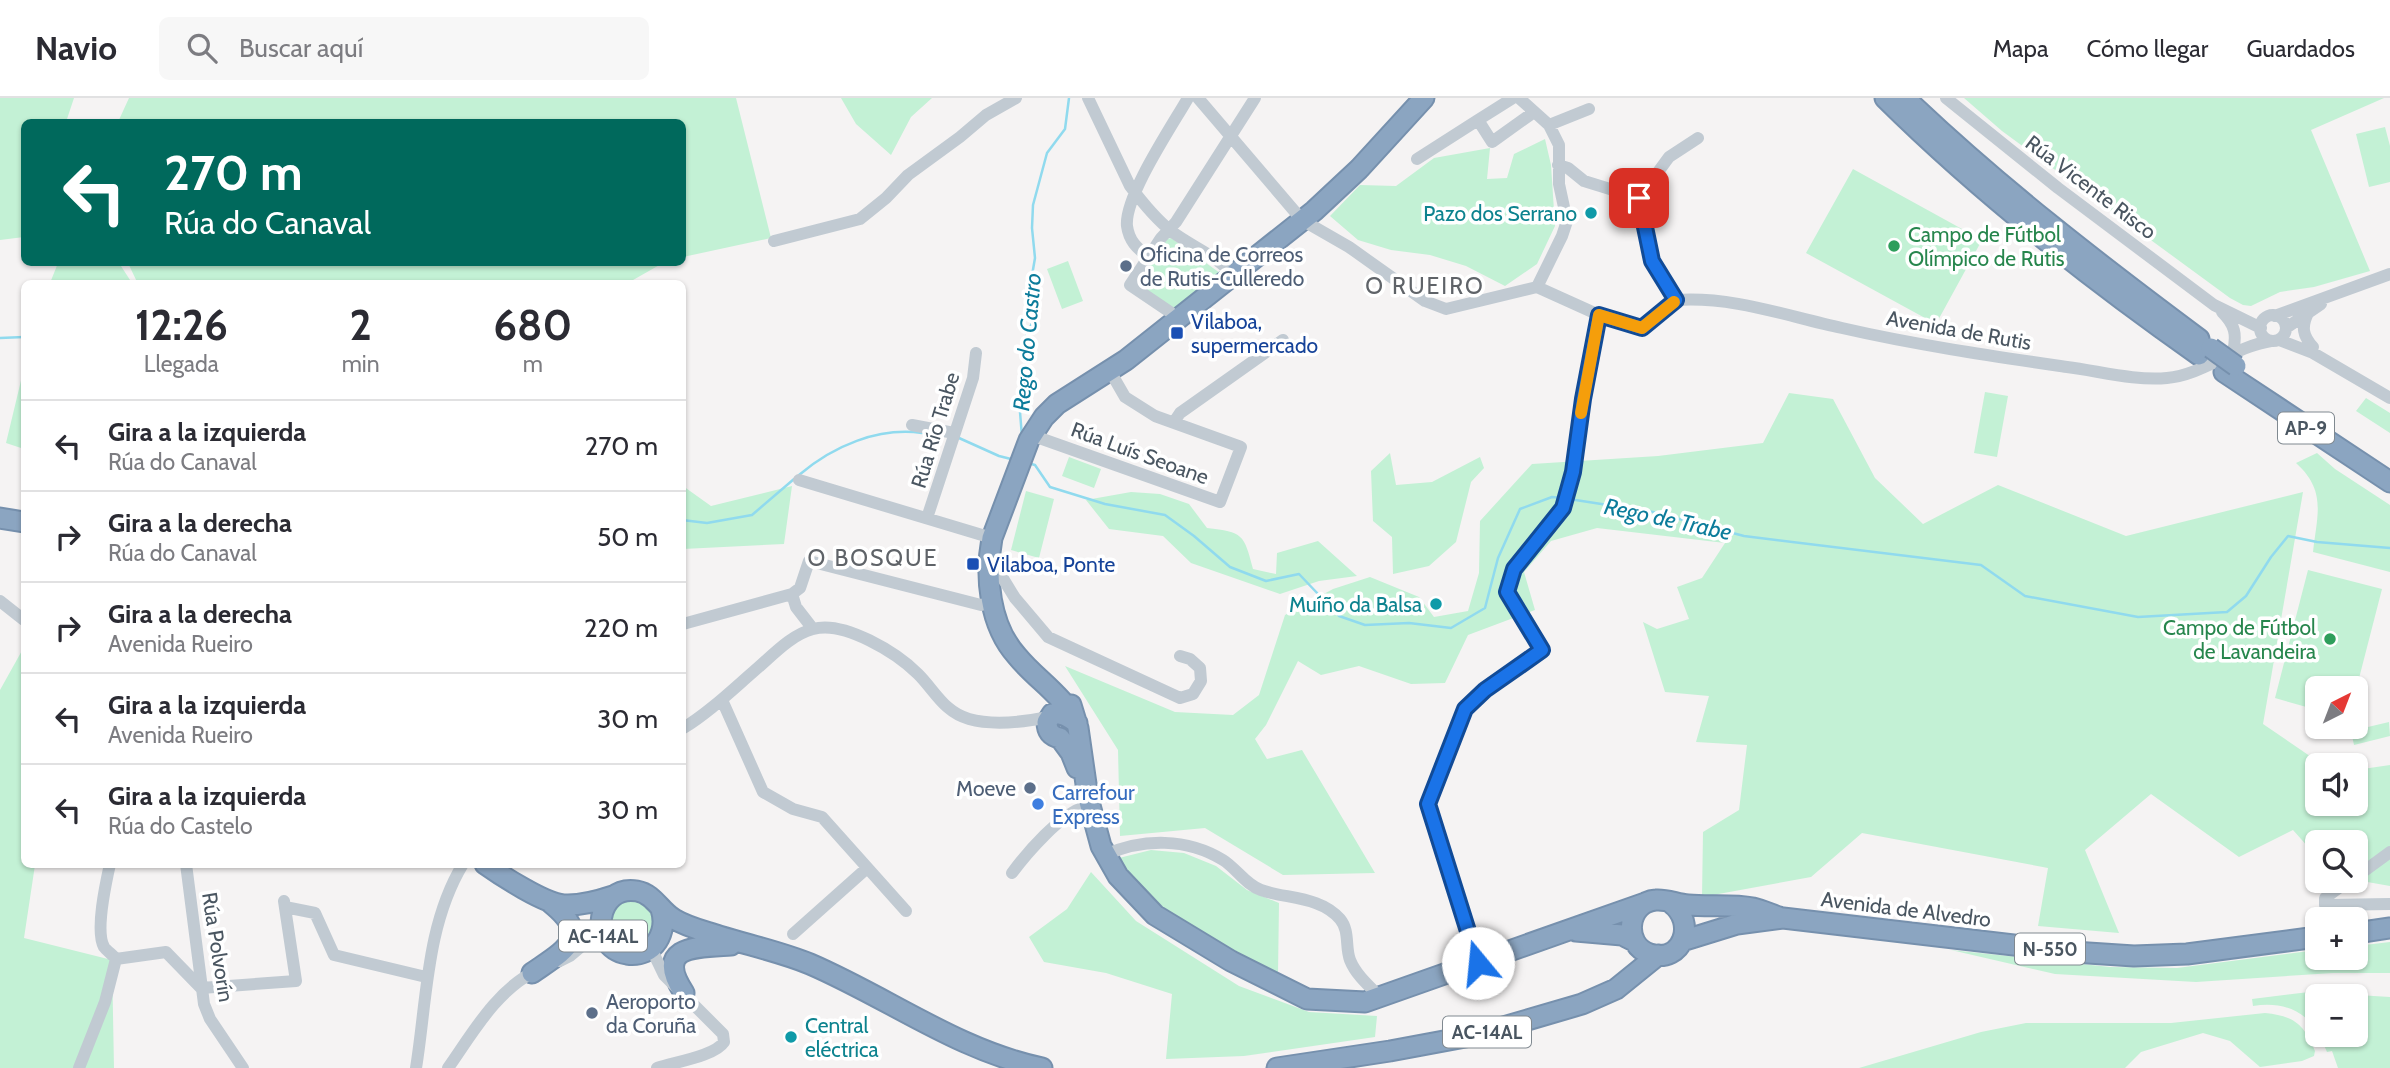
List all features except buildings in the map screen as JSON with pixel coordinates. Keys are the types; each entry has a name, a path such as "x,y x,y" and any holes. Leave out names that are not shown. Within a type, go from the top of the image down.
{"highway":[{"path":"1424,98 1359,169 1302,220 1177,320 1110,371 1057,404 1044,417 1030,437 991,545 989,576 994,608 1003,634 1016,656 1052,706 1052,724 1071,753 1085,807 1103,850 1124,884 1155,915 1231,961 1307,999 1365,1002 1648,902"},
{"name":"AP-9","path":"1885,98 2002,206 2105,289 2205,352 2231,363 2390,467"},
{"name":"AP-9","path":"1905,98 2003,187 2205,352"},
{"name":"AP-9","path":"2231,363 2390,482"},
{"path":"0,518 21,522"},
{"path":"1016,656 1032,663 1069,696 1079,712 1089,736 1103,850"},
{"path":"1016,656 1065,703 1074,719"},
{"path":"1045,675 1073,709 1088,798 1103,850"},
{"path":"1052,724 1065,714 1081,725 1094,782"},
{"name":"AC-14AL","path":"492,868 600,927 610,945 626,954 692,938 746,945"},
{"name":"AC-14AL","path":"558,904 590,903 622,892 640,891 656,901 661,909 674,919 700,930 808,963 954,1038 991,1054 1042,1068"},
{"name":"AC-14AL","path":"600,927 603,909 613,896"},
{"name":"N-550","path":"1648,902 1656,900 1671,903"},
{"path":"1645,948 1631,923 1640,906 1648,902"},
{"path":"1671,903 1683,915 1686,924 1682,941"},
{"name":"Avenida de Alvedro","path":"1671,903 1753,908 1783,918 2073,952 2134,956 2187,954 2305,939"},
{"name":"AC-14AL","path":"532,973 558,955 572,938 572,926 558,904"},
{"name":"AC-14AL","path":"654,946 664,927 661,909"},
{"name":"Avenida de Alvedro","path":"1682,941 1737,924 1783,918"},
{"path":"2368,931 2390,928"},
{"path":"1568,930 1622,935 1645,948"},
{"name":"N-550","path":"1645,948 1667,953 1682,941"},
{"name":"AC-14AL","path":"684,993 674,978 673,970 678,955 684,949 746,945"},
{"name":"AC-14AL","path":"1276,1068 1476,1035 1582,1004 1625,974 1645,948"}],"street":[{"path":"774,241 860,219 908,175 986,115 1016,98"},
{"path":"1088,98 1135,194 1169,230 1226,265 1234,276"},
{"path":"1148,257 1134,245 1128,230 1127,217 1135,194 1188,98"},
{"path":"1198,98 1302,220 1349,247 1425,301 1446,309 1537,287 1599,315 1642,328 1676,300 1652,261 1639,198 1669,158 1698,138"},
{"path":"1177,320 1170,312 1130,285 1255,98"},
{"path":"1417,159 1516,98 1549,125 1559,145 1558,165 1567,220 1537,287"},
{"name":"Rúa Vicente Risco","path":"1946,98 2058,188 2214,305 2265,323"},
{"path":"1549,125 1589,110"},
{"path":"1478,120 1492,142 1534,112"},
{"path":"1558,165 1568,167 1584,181 1639,198"},
{"name":"Avenida de Rutis","path":"2231,363 2265,323 2390,274"},
{"name":"Avenida de Rutis","path":"1676,300 1701,298 1737,302 1842,328 1962,352 2165,379 2231,363 2280,335 2333,296"},
{"path":"2214,305 2234,327 2237,336 2231,363"},
{"path":"2309,313 2304,323 2305,338 2346,372"},
{"path":"1478,963 1428,804 1465,709 1485,690 1542,650 1507,592 1514,569 1563,508 1573,472 1599,315"},
{"path":"2280,335 2283,320 2265,323 2264,337 2280,335 2313,347"},
{"path":"2280,335 2390,398"},
{"path":"1110,371 1125,397 1155,416 1174,422 1180,413 1283,340"},
{"name":"Rúa Río Trabe","path":"927,518 973,378 976,353"},
{"name":"Rúa Luís Seoane","path":"1030,437 1220,502 1241,447 1174,422"},
{"path":"912,425 954,433"},
{"path":"799,480 927,518 991,545 995,568 1004,583 1048,637 1180,698 1193,694 1201,681 1200,668 1180,656"},
{"path":"686,623 792,594 800,588 809,561 994,608 1004,599 1008,599 1028,615"},
{"path":"792,594 796,607 813,629"},
{"path":"0,601 21,618"},
{"path":"686,726 785,645 813,629 826,627 842,629 866,639 907,664 944,705 962,716 993,722 1052,724"},
{"path":"722,699 763,792 793,809 822,817 906,911"},
{"path":"1012,873 1065,818 1085,807"},
{"path":"1103,850 1143,842 1187,845 1223,860 1259,890 1295,897 1327,908 1341,921 1348,939 1349,958 1356,973 1380,997"},
{"path":"2368,868 2390,852"},
{"path":"109,868 103,903 101,938 104,948 116,959"},
{"name":"Rúa Polvorín","path":"187,868 201,988 210,1019 243,1068"},
{"path":"416,1068 426,977 451,887 461,868"},
{"path":"793,934 866,869"},
{"path":"2332,893 2325,898 2326,905 2390,904"},
{"path":"116,959 166,952 201,988 296,981 285,904 315,913 334,954 426,977"},
{"path":"448,1068 491,1009 510,989 532,973 570,956 600,927"},
{"path":"654,946 664,975 723,1034 724,1042 719,1050 709,1055 693,1056 657,1068"},
{"path":"79,1068 105,1002 116,959"}],"green space":[{"path":"0,98 74,98 67,119 21,119 21,237 0,240"},
{"path":"129,98 736,98 771,238 686,256 686,119 119,119"},
{"path":"841,98 932,98 911,117 891,155 856,124"},
{"path":"1964,98 2384,98 2311,130 2370,271 2314,287 2280,292 2251,306 2243,305 2002,131"},
{"path":"2385,127 2390,146 2390,182 2369,187 2356,134"},
{"path":"1545,139 1551,165 1555,226 1537,264 1505,286 1466,266 1430,255 1391,250 1358,240 1330,216 1360,185 1396,186 1434,158 1490,148 1487,179 1507,178 1514,154"},
{"name":"Campo de Fútbol Olímpico de Rutis","path":"1853,169 1982,240 1936,324 1806,253"},
{"path":"1171,238 1220,273 1218,281 1176,309 1172,309 1137,284 1167,239"},
{"path":"1068,261 1083,301 1062,309 1047,269"},
{"path":"57,266 121,266 130,280 51,280"},
{"path":"129,266 658,266 633,280 136,280"},
{"path":"21,380 21,448 6,443"},
{"path":"1985,392 2008,396 1997,457 1974,453"},
{"path":"1789,393 1833,399 1875,478 1923,524 1998,485 2126,536 2303,492 2263,724 2305,753 2305,816 2368,816 2368,768 2390,765 2390,886 2368,882 2368,830 2305,830 2305,844 2293,830 2239,857 2151,794 2085,850 2119,933 2038,926 2048,868 1862,833 1811,877 1702,897 1703,832 1739,810 1747,745 1696,742 1709,696 1665,692 1643,622 1657,629 1689,619 1677,587 1702,578 1725,543 1597,528 1551,541 1524,572 1535,610 1468,635 1445,683 1411,684 1359,666 1321,675 1298,661 1266,725 1255,739 1267,759 1302,750 1375,873 1283,875 1205,828 1120,836 1118,750 1065,666 1175,712 1233,715 1259,695 1285,615 1333,589 1370,577 1419,597 1434,617 1468,611 1479,573 1480,521 1532,464 1658,456 1763,443"},
{"path":"2366,398 2390,413 2390,433 2356,411"},
{"path":"1390,453 1396,485 1432,482 1480,457 1484,468 1471,482 1456,542 1429,566 1393,574 1392,537 1373,521 1371,471"},
{"path":"2317,453 2335,469 2390,505 2390,572 2313,552 2318,504 2312,484 2296,463"},
{"path":"1069,457 1101,469 1094,488 1062,476"},
{"path":"792,486 784,544 686,549 686,488 711,506"},
{"path":"1026,491 1054,499 1039,558 1011,550"},
{"path":"1131,492 1160,494 1189,504 1207,528 1228,531 1240,537 1247,548 1253,569 1276,574 1277,553 1318,541 1357,576 1319,581 1280,594 1191,563 1163,536 1109,529 1086,500"},
{"name":"Campo de Fútbol de Lavandeira","path":"2308,570 2382,589 2360,676 2305,676 2305,707 2275,698"},
{"path":"21,652 21,868 35,868 24,938 112,960 114,1068 0,1068 0,690"},
{"path":"2389,722 2390,736 2354,745 2353,739 2368,739 2368,727"},
{"path":"1151,850 1184,853 1216,866 1247,890 1279,903 1278,974 1201,932 1145,892 1119,858"},
{"path":"1091,872 1136,921 1239,986 1309,1012 1377,1016 1375,1037 1244,1056 1166,1059 1172,994 1106,973 1044,962 1029,937 1067,909"},
{"path":"638,900 654,917 654,929 639,947 616,945 605,918 617,902"},
{"path":"2390,942 2390,973 2333,973 2196,982 2055,974 1951,950 2110,967 2177,968 2305,952 2305,970 2368,970 2368,945"},
{"path":"2305,992 2305,1017 2280,1006 2253,1006 2252,999"},
{"path":"2368,996 2390,997 2390,1068 2338,1068 2332,1051 2327,1052 2325,1047 2368,1047"},
{"path":"2265,1013 2283,1016 2297,1023 2305,1032 2305,1047 2313,1047 2314,1056 2302,1061 2260,1067 2230,1041 2203,1033 2141,1052 2125,1068 1859,1068 1981,1032 2026,1023 2171,1023"}],"waterway":[{"name":"Rego do Castro","path":"1022,437 1020,412 1026,364 1025,338 1034,319 1030,287 1035,258 1033,205 1047,153 1065,129 1069,98"},
{"name":"Rego de Trabe","path":"0,338 21,337"},
{"name":"Rego de Trabe","path":"799,475 826,455 857,441 889,433 922,433"},
{"name":"Rego de Trabe","path":"959,438 999,456 1015,460"},
{"name":"Rego de Trabe","path":"1028,463 1035,465 1050,487 1105,504 1165,515 1230,567 1266,581 1299,574 1339,616 1365,625 1409,623 1451,628 1485,608 1498,558 1520,509 1552,497 1562,498"},
{"name":"Rego de Trabe","path":"686,520 707,523 752,515 794,479"},
{"name":"Rego de Trabe","path":"1569,499 1653,512 1744,536 1981,565 2025,596 2138,617 2227,612 2246,596 2288,536 2317,542 2390,548"}],"slow traffic":[{"path":"1581,413 1599,315 1642,328 1674,302"}],"place":[{"name":"Pazo dos Serrano","path":"1591,213"},
{"name":"Campo de Fútbol Olímpico de Rutis","path":"1894,246"},
{"name":"Oficina de Correos de Rutis-Culleredo","path":"1126,266"},
{"name":"Vilaboa, supermercado","path":"1177,333"},
{"name":"Vilaboa, Ponte","path":"973,564"},
{"name":"Muíño da Balsa","path":"1436,604"},
{"name":"Campo de Fútbol de Lavandeira","path":"2330,639"},
{"name":"Moeve","path":"1030,788"},
{"name":"Carrefour Express","path":"1038,804"},
{"name":"Aeroporto da Coruña","path":"592,1013"},
{"name":"Central eléctrica","path":"791,1037"}],"district":[{"name":"O RUEIRO","path":"1425,286"},
{"name":"O BOSQUE","path":"873,558"}],"route":[{"path":"1478,963 1428,804 1465,709 1485,690 1542,650 1507,592 1514,569 1563,508 1573,472 1599,315 1642,328 1676,300 1652,261 1639,198"}]}
